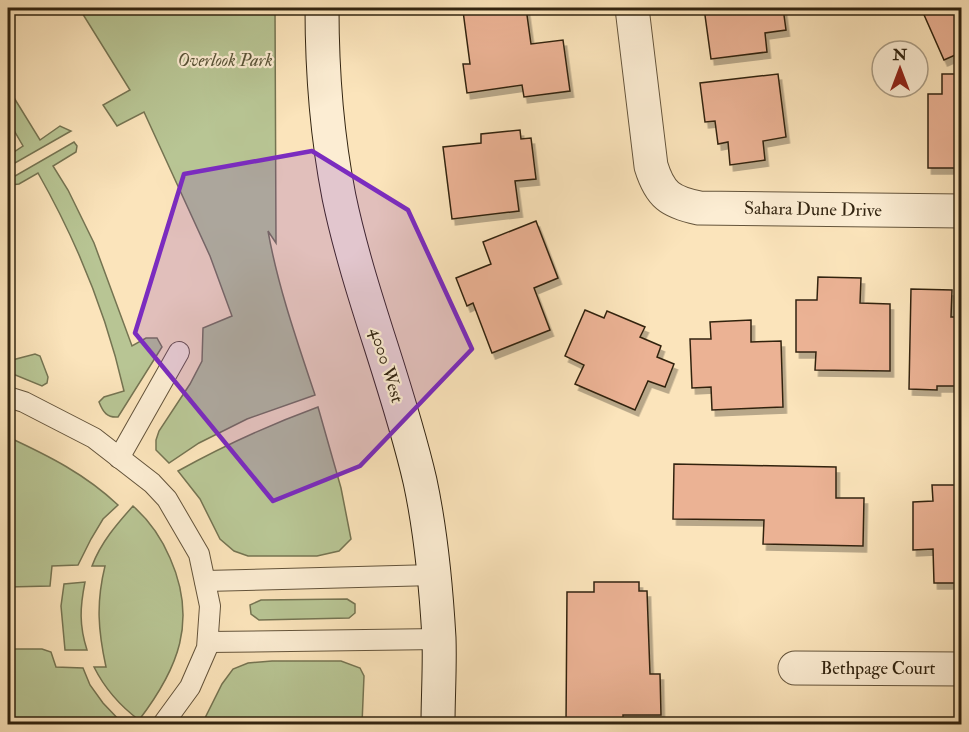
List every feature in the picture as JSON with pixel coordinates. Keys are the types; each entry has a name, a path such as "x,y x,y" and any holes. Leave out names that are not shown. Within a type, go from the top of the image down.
{"main road":[{"name":"4000 West","path":"322,8 324,86 339,196 351,245 396,394 428,524 439,639 438,724"},
{"name":"Sahara Dune Drive","path":"632,8 651,166 656,182 667,196 682,205 699,208 962,210"},
{"name":"Bethpage Court","path":"795,668 962,669"}],"lane":[{"path":"119,458 179,352"},
{"path":"8,397 24,402 94,438 152,483 167,500 199,554 210,606 207,648 190,687 163,724"},
{"path":"205,581 434,575"},
{"path":"208,642 439,639"}],"highlighted area":[{"path":"312,151 408,210 472,349 360,466 273,501 135,333 184,174"}],"green space":[{"name":"Overlook Park","path":"79,8 275,8 276,243 268,231 283,293 315,395 247,419 199,443 169,463 156,450 156,440 159,431 190,384 202,361 203,328 232,316 210,256 144,112 117,126 103,105 130,90"},
{"path":"8,88 40,140 60,126 71,131 8,167 8,156 23,146 8,120"},
{"path":"74,142 77,146 76,152 53,166 68,190 94,243 132,346 146,338 157,338 162,347 118,417 106,414 99,402 104,397 124,391 109,335 89,279 65,225 38,173 19,184 11,185 8,180"},
{"path":"8,349 12,360 35,354 40,356 48,377 47,383 42,386 8,372"},
{"path":"318,407 341,488 351,539 339,551 317,556 248,556 234,551 220,539 200,499 178,471 246,436"},
{"path":"8,437 66,466 93,484 118,505 103,519 78,565 52,566 50,586 8,587"},
{"path":"133,506 150,524 167,550 178,581 183,623 180,644 173,663 153,701 139,720 113,696 94,667 106,667 99,617 100,592 105,566 92,566 105,541"},
{"path":"85,582 81,616 87,650 65,650 61,606 64,584"},
{"path":"347,599 355,604 355,613 349,618 259,620 251,614 250,605 261,600"},
{"path":"8,649 42,649 51,652 56,667 83,668 90,685 123,724 8,724"},
{"path":"341,661 360,668 364,676 362,724 202,724 222,684 233,669 248,663"}],"building":[{"path":"526,8 531,44 563,40 570,91 524,97 522,85 467,93 463,64 470,64 463,11"},
{"path":"704,8 783,8 786,30 765,33 767,52 711,59"},
{"path":"921,8 962,8 962,52 944,60"},
{"path":"778,74 786,137 763,141 765,160 730,165 728,142 718,144 715,121 705,122 700,83"},
{"path":"942,74 962,74 962,168 928,168 928,99 930,99 930,94 942,94"},
{"path":"520,130 521,139 531,138 536,179 515,181 519,211 452,219 443,147 481,143 481,134"},
{"path":"536,221 558,278 534,288 550,330 492,353 473,303 467,306 456,278 491,264 483,242"},
{"path":"818,277 861,278 860,303 890,304 890,371 815,370 816,352 796,352 796,300 817,300"},
{"path":"911,289 952,290 951,317 962,317 962,386 937,386 937,390 909,389"},
{"path":"585,310 604,318 607,311 645,327 640,337 661,346 657,357 674,364 665,387 648,381 635,410 575,384 584,365 565,356"},
{"path":"751,320 751,342 781,341 783,407 712,410 711,387 692,388 690,339 711,339 710,322"},
{"path":"674,464 836,467 836,498 864,498 863,546 763,544 764,520 673,519"},
{"path":"932,485 959,485 959,498 962,498 962,583 934,583 933,549 913,550 913,502 933,501"},
{"path":"594,582 639,582 639,591 647,591 650,674 660,674 661,715 623,715 623,724 566,724 567,592 594,592"}]}
